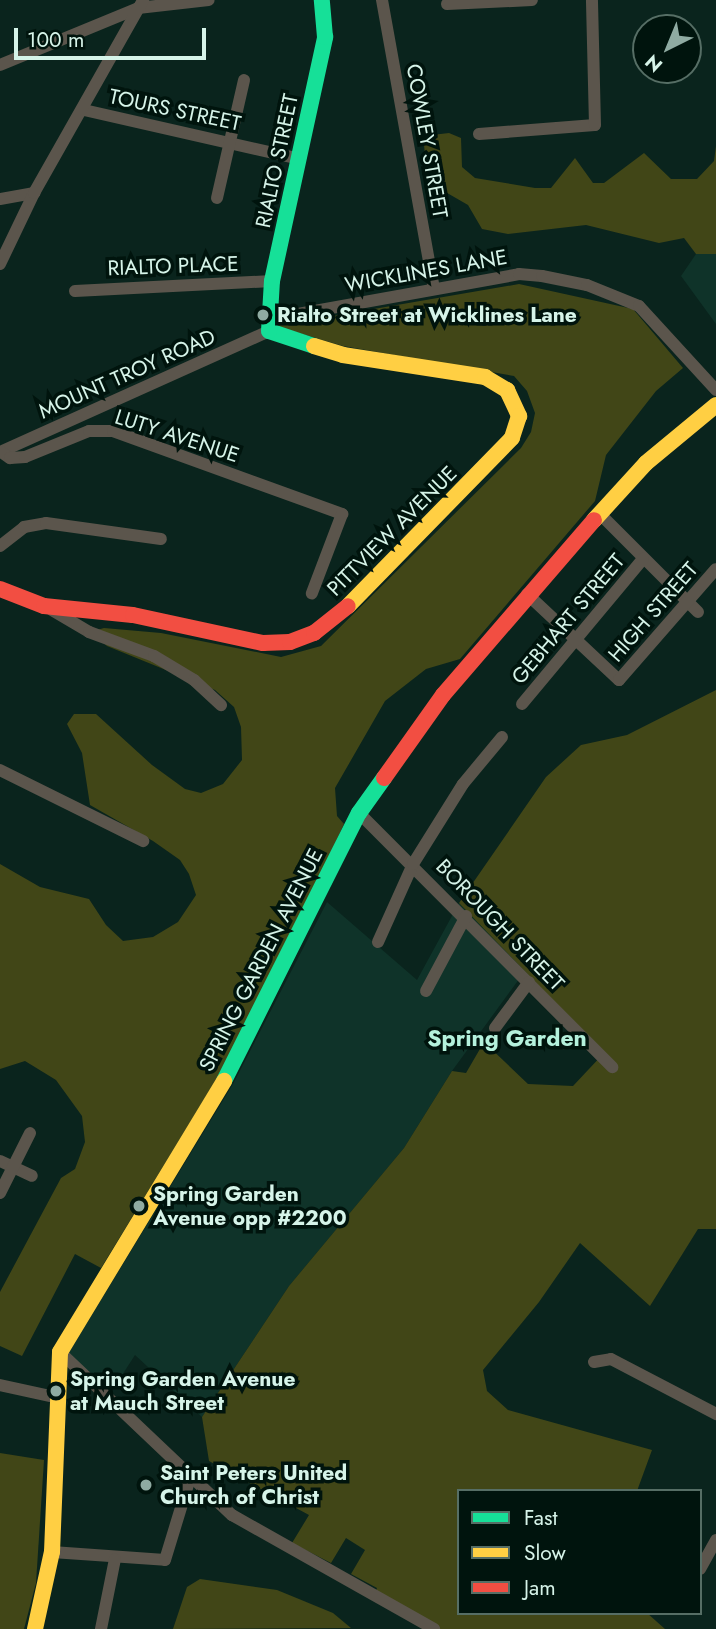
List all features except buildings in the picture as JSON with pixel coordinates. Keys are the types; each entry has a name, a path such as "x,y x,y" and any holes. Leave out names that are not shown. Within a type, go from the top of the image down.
{"street":[{"path":"0,65 141,4 209,0"},
{"name":"RIALTO STREET","path":"270,325 272,281 325,37 322,0"},
{"name":"COWLEY STREET","path":"382,0 434,288"},
{"path":"447,4 532,0"},
{"path":"479,134 595,125 592,0"},
{"path":"0,264 34,193 84,110 141,4"},
{"path":"217,198 244,80"},
{"name":"TOURS STREET","path":"84,110 230,141 299,159"},
{"path":"0,199 34,193"},
{"name":"WICKLINES LANE","path":"270,325 434,288 519,274 587,285 639,306 716,390"},
{"name":"RIALTO PLACE","path":"75,291 272,281"},
{"name":"MOUNT TROY ROAD","path":"0,452 270,325"},
{"name":"PITTVIEW AVENUE","path":"0,589 44,606 132,615 263,643 290,642 314,633 341,613 504,448 517,427 520,416 513,396 485,377 343,355 270,325"},
{"name":"SPRING GARDEN AVENUE","path":"35,1629 52,1552 60,1352 246,1045 359,813 443,695 527,594 646,463 716,405"},
{"name":"LUTY AVENUE","path":"0,452 10,458 25,457 89,431 113,431 342,514 312,593"},
{"path":"599,513 698,612"},
{"path":"0,545 24,527 46,523 161,539"},
{"name":"GEBHART STREET","path":"522,704 643,559"},
{"name":"HIGH STREET","path":"576,641 619,680 685,599 716,569"},
{"path":"527,594 576,641"},
{"path":"44,606 89,632 154,656 194,680 221,705"},
{"path":"378,942 413,864 463,784 502,737"},
{"path":"0,770 143,841"},
{"name":"BOROUGH STREET","path":"359,813 466,916 612,1067"},
{"path":"426,990 466,916"},
{"path":"495,1028 529,982"},
{"path":"0,1193 30,1133"},
{"path":"0,1161 32,1176"},
{"path":"60,1352 232,1515 434,1629"},
{"path":"594,1362 611,1359 716,1414"},
{"path":"0,1385 59,1398"},
{"path":"52,1552 116,1559 165,1560 190,1478"},
{"path":"702,1565 716,1540"},
{"path":"101,1629 116,1559"}],"shaded area":[{"path":"696,254 716,254 716,324 681,276"},
{"path":"327,902 417,980 459,903 525,971 452,1071 404,1148 289,1286 202,1417 135,1355 110,1394 68,1354 233,1084"}],"green space":[{"path":"449,133 461,138 462,167 475,178 535,188 551,188 575,158 593,183 604,183 644,153 671,179 697,179 714,161 716,146 716,254 696,254 684,238 659,243 586,225 508,234 482,229 468,205 435,186 426,165 424,145 432,135"},
{"path":"519,284 633,309 683,368 656,391 606,455 595,501 460,659 426,669 385,701 335,788 337,816 344,824 255,1016 101,1268 75,1254 22,1356 0,1346 0,1292 61,1178 75,1169 85,1142 82,1116 56,1080 25,1061 0,1069 0,864 40,887 89,899 106,925 123,941 153,937 178,922 196,895 189,874 180,860 153,841 90,805 82,753 67,724 74,714 96,714 152,765 185,789 201,793 223,784 242,760 241,727 234,707 215,690 107,646 90,632 104,628 161,633 281,657 321,646 521,448 531,432 535,413 527,391 514,376 343,346 275,326"},
{"path":"716,690 716,1229 698,1229 650,1306 580,1243 539,1302 483,1370 487,1391 508,1410 652,1450 638,1489 457,1489 457,1615 649,1615 665,1629 424,1629 375,1594 377,1588 351,1574 365,1550 346,1538 331,1563 292,1543 309,1515 209,1461 202,1417 289,1286 404,1148 452,1071 466,1073 484,1042 528,1084 573,1086 604,1053 459,903 546,777 581,745 627,735"},
{"path":"0,1453 44,1460 36,1583 24,1629 0,1629"},
{"path":"200,1579 277,1590 333,1613 351,1628 173,1629 187,1587"}],"traffic: fast":[{"path":"314,346 269,331 272,281 325,37 322,0"},
{"path":"224,1081 359,813 384,778"}],"traffic: slow":[{"path":"314,346 343,355 485,377 507,390 519,416 512,438 348,606"},
{"path":"594,520 646,463 716,405"},
{"path":"35,1629 52,1552 60,1352 224,1081"}],"traffic: jam":[{"path":"384,778 443,695 594,520"},
{"path":"0,589 44,606 133,615 263,643 290,642 314,633 348,606"}],"place":[{"name":"Rialto Street at Wicklines Lane","path":"263,315"},
{"name":"Spring Garden Avenue opp #2200","path":"139,1206"},
{"name":"Spring Garden Avenue at Mauch Street","path":"56,1391"},
{"name":"Saint Peters United Church of Christ","path":"146,1485"}],"district":[{"name":"Spring Garden","path":"507,1038"}]}
